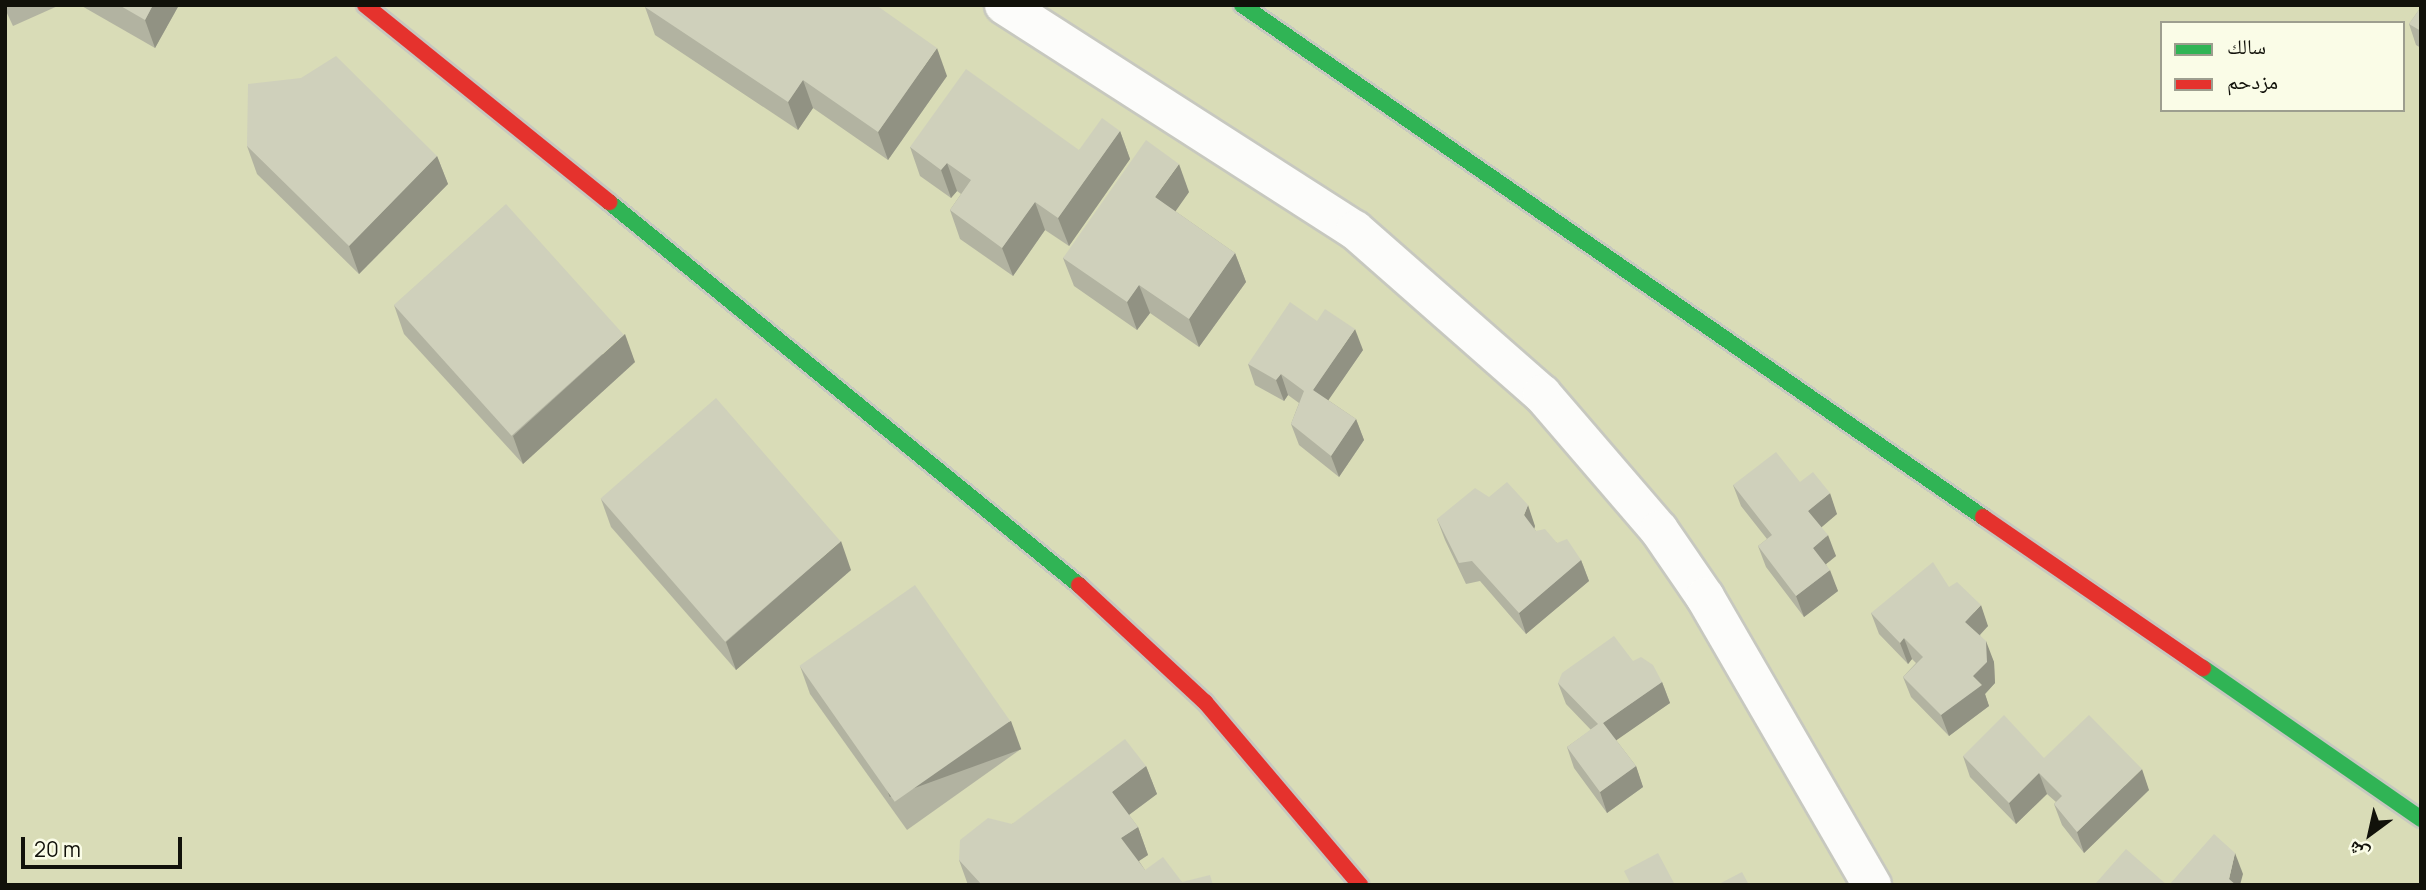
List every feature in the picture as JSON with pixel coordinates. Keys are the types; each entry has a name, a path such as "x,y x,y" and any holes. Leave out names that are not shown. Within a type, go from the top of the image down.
{"street":[{"path":"365,5 1049,556 1205,702 1360,885"},
{"path":"1004,5 1355,230 1542,394 1659,530 1705,597 1872,885"},
{"path":"1242,5 2421,819"}],"green space":[{"path":"5,5 2421,5 2421,885 5,885"}],"building":[{"path":"119,5 153,5 145,20"},
{"path":"876,5 937,48 878,132 803,80 788,102 645,7"},
{"path":"2421,7 2421,31 2409,24"},
{"path":"336,56 437,156 349,246 247,146 248,84 301,78"},
{"path":"966,69 1079,150 1102,118 1120,131 1058,218 1035,202 1002,248 950,210 971,180 947,163 941,170 910,147"},
{"path":"1146,140 1179,164 1155,197 1235,253 1189,319 1139,285 1127,302 1063,258"},
{"path":"506,204 624,335 512,436 394,305"},
{"path":"1290,302 1317,321 1325,309 1355,329 1313,390 1356,419 1331,456 1291,424 1304,391 1281,374 1276,380 1248,364"},
{"path":"716,398 841,541 725,642 601,498"},
{"path":"1776,452 1800,482 1813,472 1830,493 1808,511 1828,535 1813,548 1830,570 1796,596 1758,546 1772,535 1733,485"},
{"path":"1507,482 1528,505 1524,515 1536,531 1545,529 1557,543 1567,539 1581,560 1519,613 1472,561 1459,563 1437,519 1475,488 1489,497"},
{"path":"1933,562 1949,587 1957,582 1981,605 1965,622 1986,641 1987,662 1973,676 1982,685 1941,715 1903,677 1923,657 1904,638 1900,643 1871,613"},
{"path":"915,585 1010,721 895,802 799,666"},
{"path":"1614,636 1633,661 1641,657 1653,665 1662,682 1603,723 1636,766 1600,792 1567,747 1598,724 1558,683 1562,673"},
{"path":"2004,715 2044,758 2089,715 2142,769 2077,832 2054,804 2062,796 2039,773 2009,803 1963,756"},
{"path":"1125,739 1146,766 1112,792 1138,827 1121,838 1145,870 1163,857 1182,882 1210,875 1213,885 982,885 959,860 960,840 988,818 1012,824"},
{"path":"2214,834 2235,853 2229,879 2236,885 2169,885"},
{"path":"2126,849 2167,885 2098,885 2096,883"},
{"path":"1658,853 1675,885 1631,885 1624,871"},
{"path":"1742,872 1749,885 1717,885"}],"traffic: fast":[{"path":"1242,5 1983,517"},
{"path":"609,202 1079,585"},
{"path":"2203,668 2421,819"}],"traffic: jam":[{"path":"365,5 609,202"},
{"path":"1983,517 2203,668"},
{"path":"1079,585 1205,702 1360,885"}]}
